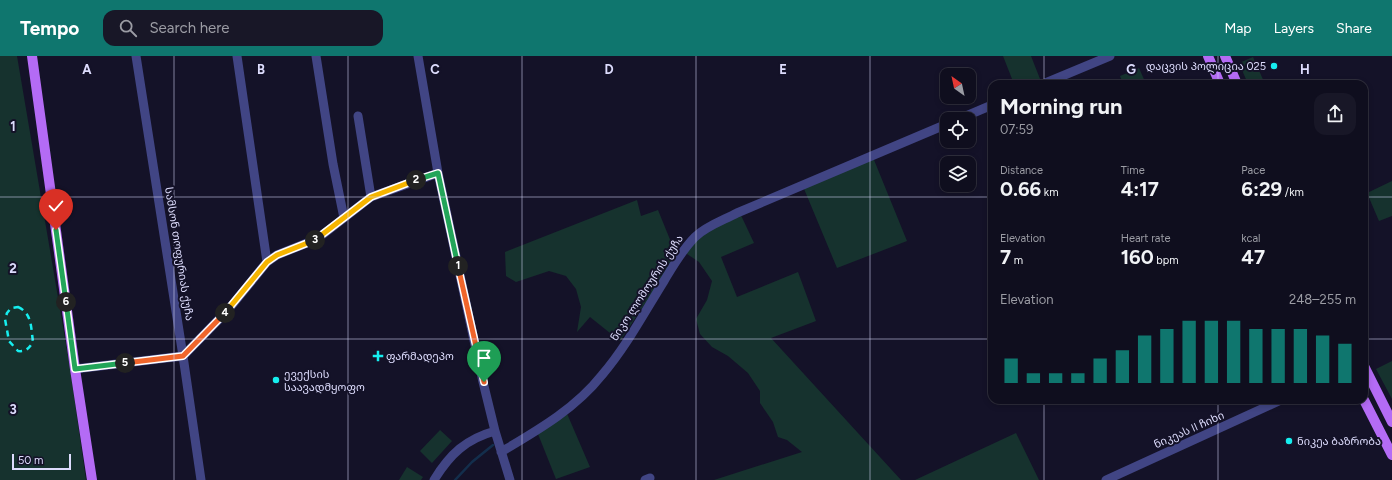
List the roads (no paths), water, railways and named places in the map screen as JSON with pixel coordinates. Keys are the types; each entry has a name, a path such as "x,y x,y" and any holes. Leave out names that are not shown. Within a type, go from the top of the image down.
{"main road":[{"path":"32,56 75,369 92,480"},
{"path":"1208,56 1218,80"},
{"path":"1225,56 1236,80"},
{"path":"1368,374 1392,422"},
{"path":"1366,404 1392,455"}],"street":[{"name":"სამსონ თოფურიას ქუჩა","path":"136,56 201,480"},
{"path":"237,56 267,262"},
{"path":"316,56 333,164 344,218"},
{"path":"418,56 438,173 496,431 510,480"},
{"path":"1053,80 1110,56"},
{"path":"976,112 988,107"},
{"path":"358,116 371,197"},
{"name":"ნიკო ლომოურის ქუჩა","path":"502,452 560,416 601,377 616,357 678,258 696,236 714,224 737,213 940,127"},
{"path":"75,369 183,356 228,310 267,262 277,255 317,239 371,197 438,173"},
{"name":"ნიკეას II ჩიხი","path":"1106,480 1272,404"},
{"path":"434,480 448,458 464,445 479,435 496,431"}],"waterway":[{"path":"455,480 472,462 493,445"}],"railway":[{"path":"18,307 23,310 28,317 33,342 23,351 18,351 9,341 5,319 11,308 18,307"}],"place":[{"name":"დაცვის პოლიცია 025","path":"1274,66"},
{"name":"ფარმადეპო","path":"378,356"},
{"name":"ევექსის საავადმყოფო","path":"276,380"},
{"name":"ნიკეა ბაზრობა","path":"1289,441"}]}
